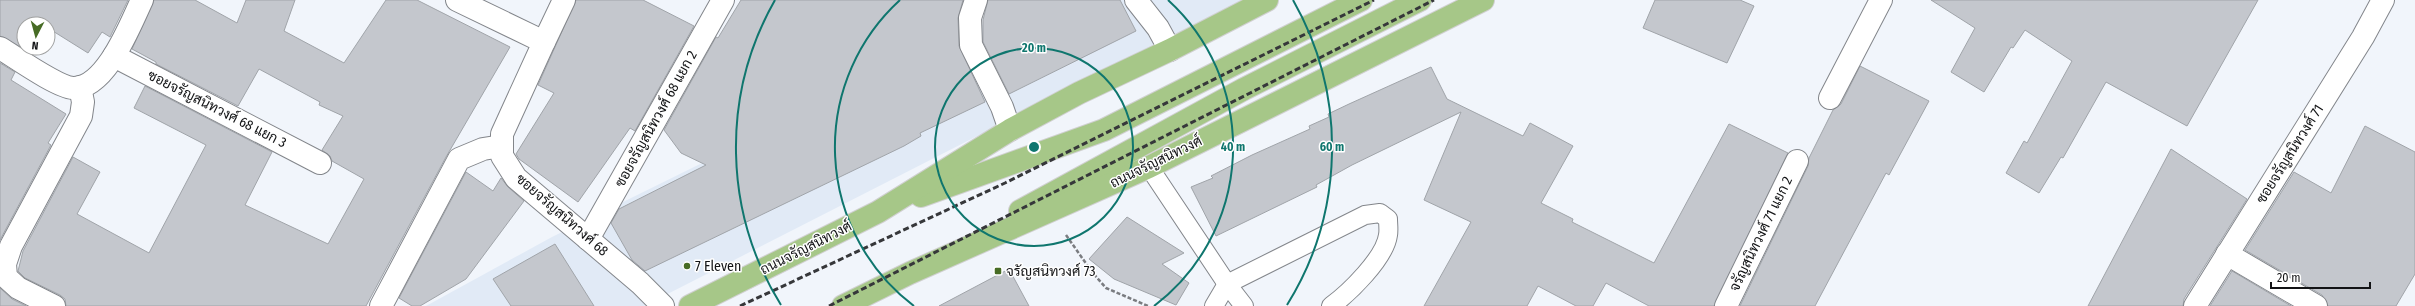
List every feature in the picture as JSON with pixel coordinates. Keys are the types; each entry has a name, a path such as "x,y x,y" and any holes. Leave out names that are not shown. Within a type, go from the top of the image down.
{"main road":[{"name":"ถนนจรัญสนิทวงศ์","path":"690,306 878,212 1010,130 1079,93 1170,50 1268,0"},
{"name":"ถนนจรัญสนิทวงศ์","path":"878,212 1104,130 1361,0"},
{"name":"ถนนจรัญสนิทวงศ์","path":"910,273 1118,156 1420,0"},
{"name":"ถนนจรัญสนิทวงศ์","path":"843,306 910,273 1149,167 1483,0"}],"street":[{"path":"0,48 46,76 71,88 80,87 93,82 114,56 142,0"},
{"path":"457,0 544,42"},
{"name":"ซอยจรัญสนิทวงศ์ 68","path":"564,0 502,134 502,156 516,178 640,282 663,306"},
{"name":"ซอยจรัญสนิทวงศ์ 68 แยก 2","path":"588,239 723,0"},
{"path":"976,0 970,18 971,45 1002,107 1010,130"},
{"path":"1136,0 1158,28 1170,50"},
{"path":"1830,98 1881,0"},
{"name":"ซอยจรัญสนิทวงศ์ 71","path":"2195,306 2363,37 2383,0"},
{"name":"ซอยจรัญสนิทวงศ์ 68 แยก 3","path":"114,56 320,163"},
{"path":"54,306 18,288 6,277 5,264 11,246 81,116 83,102 80,87"},
{"path":"381,306 459,159 483,149 502,146"},
{"name":"จรัญสนิทวงศ์ 71 แยก 2","path":"1726,306 1797,162"},
{"path":"2227,254 2316,306"}],"lane":[{"path":"1149,167 1226,284 1244,306"},
{"path":"1214,306 1226,284 1365,215 1380,213 1388,219 1388,235 1383,250 1346,295 1331,306"}],"path":[{"path":"1049,212 1092,272 1106,288 1148,306"}],"shaded area":[{"path":"1033,0 1244,0 644,306 426,306 552,237"}],"building":[{"path":"0,0 128,0 110,37 102,32 88,53 56,33 56,16 16,16 16,45 0,36"},
{"path":"154,0 195,0 237,23 246,0 295,0 284,31 344,63 386,0 417,0 510,47 446,157 366,306 66,306 65,299 60,295 25,278 18,271 23,251 73,157 100,172 77,214 149,253 206,145 134,108 145,86 272,152 245,205 328,244 364,179 332,161 330,156 322,150 343,116 319,105 320,102 259,69 238,106 156,64 156,62 132,49"},
{"path":"576,0 643,0 694,26 635,131 630,128 578,202 519,159 516,154 554,93 538,85"},
{"path":"741,0 963,0 958,18 959,46 985,102 920,133 921,136 904,146 645,271 632,260 611,223 619,209 706,165 681,153 664,130 716,37 718,38"},
{"path":"988,0 1120,0 1136,31 1009,94 983,42 983,20"},
{"path":"1655,0 1740,0 1754,6 1727,63 1643,28"},
{"path":"1931,0 2258,0 2187,126 2106,82 2063,158 2061,157 2039,193 2006,173 2024,141 2027,143 2072,61 2025,30 2013,48 2011,47 1984,92 1951,72 1975,28"},
{"path":"0,63 15,72 11,80 66,114 48,143 51,145 0,240"},
{"path":"1860,66 1929,101 1889,175 1886,173 1815,306 1740,306 1808,166 1809,158 1833,110 1841,104"},
{"path":"1431,67 1447,99 1523,136 1530,123 1573,146 1541,203 1573,219 1572,222 1654,263 1729,124 1788,153 1714,306 1649,306 1606,283 1593,306 1576,306 1538,286 1527,306 1424,306 1471,222 1424,200 1461,112 1352,165 1316,185 1317,187 1216,236 1191,187 1213,178 1211,176 1252,155 1310,129 1309,126 1329,117 1328,114"},
{"path":"2365,126 2415,152 2415,274 2396,306 2328,306 2322,295 2245,250 2294,172 2331,193"},
{"path":"2171,149 2247,199 2184,299 2183,306 2088,306"},
{"path":"466,172 493,191 501,178 508,187 524,201 466,279 420,306 412,306 399,298"},
{"path":"1127,217 1184,253 1162,264 1189,283 1176,305 1114,279 1089,259"},
{"path":"555,244 594,306 511,306 493,279"},
{"path":"1009,269 1029,306 939,306"},
{"path":"2232,271 2291,306 2210,306"},
{"path":"0,288 12,299 26,306 0,306"}],"railway":[{"path":"740,306 1005,183 1374,0"},
{"path":"829,306 1434,0"}],"place":[{"name":"7 Eleven","path":"687,266"},
{"name":"จรัญสนิทวงศ์ 73","path":"998,271"}]}
